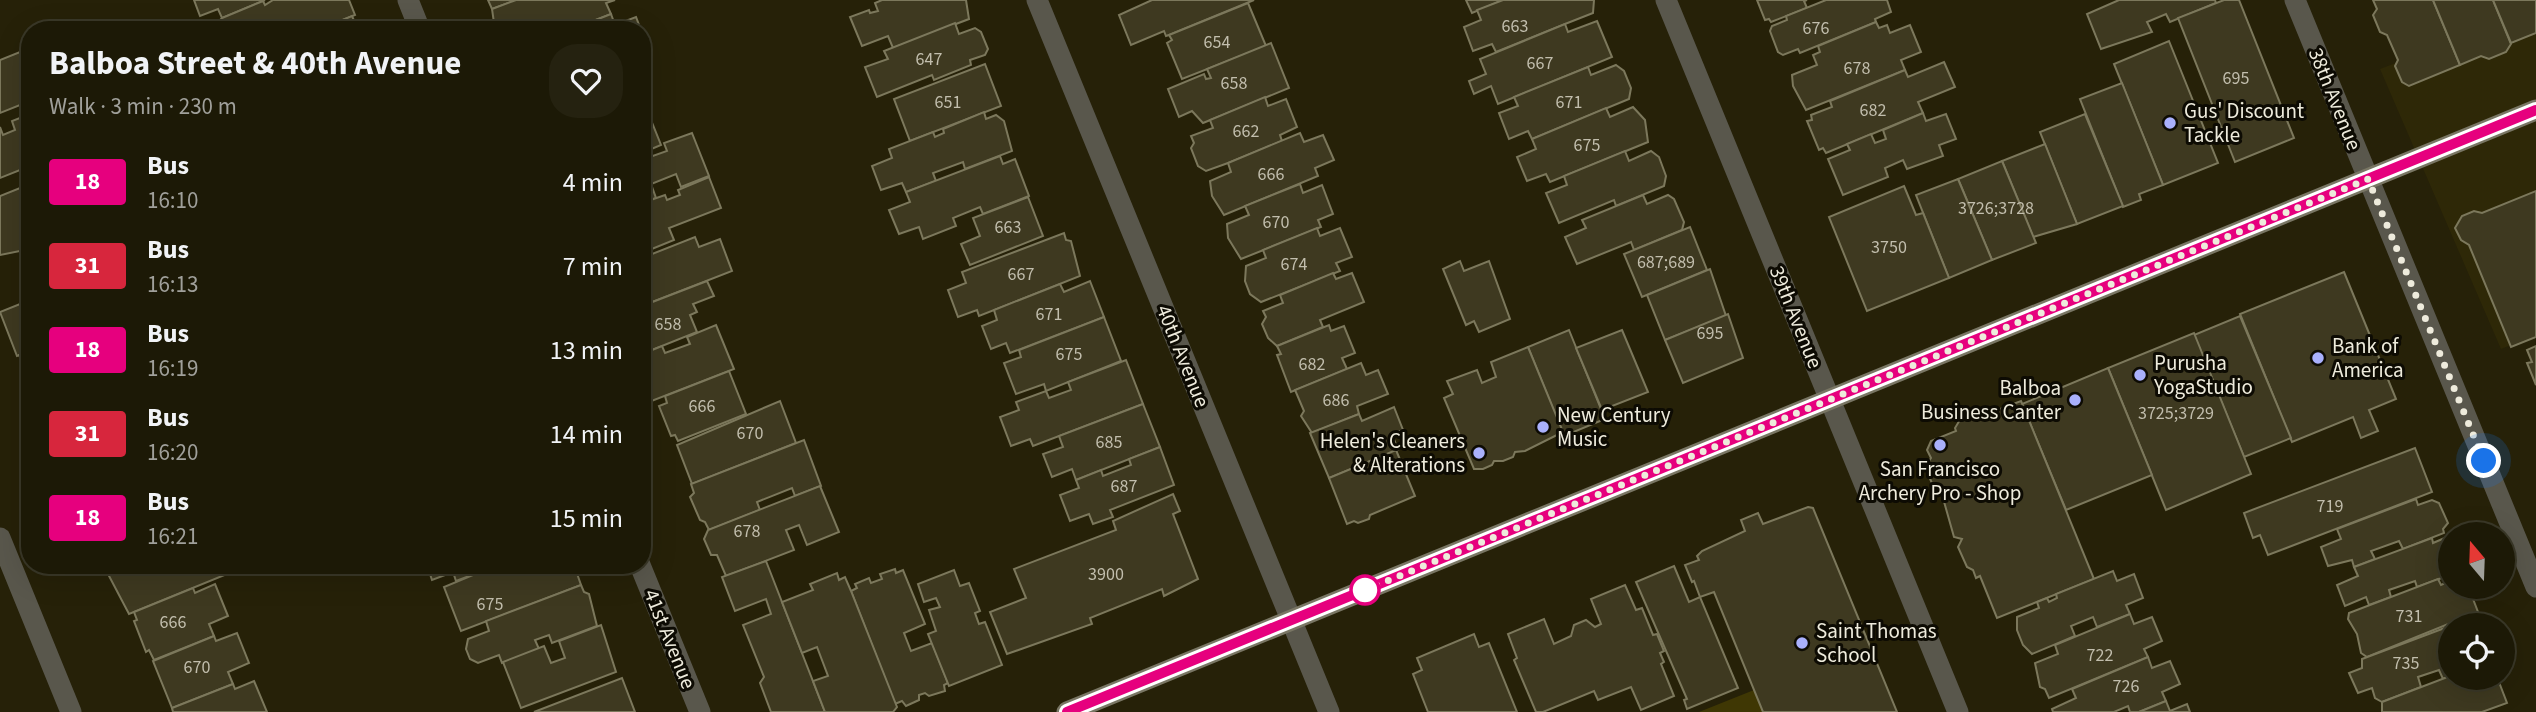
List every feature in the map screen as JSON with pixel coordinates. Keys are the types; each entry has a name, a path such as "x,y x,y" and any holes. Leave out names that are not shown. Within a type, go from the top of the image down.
{"street":[{"path":"408,0 416,21"},
{"name":"40th Avenue","path":"1037,0 1329,712"},
{"name":"39th Avenue","path":"1666,0 1958,712"},
{"name":"38th Avenue","path":"2295,0 2536,587"},
{"path":"1067,712 2536,110"},
{"path":"0,538 71,712"},
{"name":"41st Avenue","path":"644,574 700,712"}],"shaded area":[{"path":"2536,9 2536,335 2501,349 2380,69"},
{"path":"1754,690 1763,712 1699,712"}],"building":[{"path":"194,0 265,0 222,18 218,9 200,16"},
{"path":"273,0 349,0 355,15 340,21 219,21 263,1 265,5"},
{"path":"488,0 516,0 492,9"},
{"path":"516,0 615,0 606,3 611,14 593,21 494,21 492,9"},
{"path":"882,0 966,0 969,19 893,48 888,36 862,46 850,17 869,10 870,13 878,11 875,3"},
{"path":"1152,0 1254,0 1169,35 1166,36 1164,31 1131,45 1119,15"},
{"path":"1466,0 1503,0 1472,13"},
{"path":"1503,0 1594,0 1593,13 1496,52 1492,44 1473,51 1464,27 1481,20 1477,10"},
{"path":"1757,0 1807,0 1804,1 1807,8 1771,22 1769,19 1765,20"},
{"path":"1826,0 1887,0 1891,12 1875,19 1876,22 1800,53 1798,49 1783,55 1778,52 1770,31 1772,26 1787,20 1786,16"},
{"path":"2119,0 2215,0 2216,3 2170,22 2166,14 2147,22 2152,32 2101,49 2087,14"},
{"path":"2224,0 2239,0 2294,138 2235,162 2178,18"},
{"path":"2373,0 2433,0 2460,65 2409,86 2402,82 2395,66 2398,60 2387,35 2380,32 2373,15 2377,9"},
{"path":"2433,0 2493,0 2511,44 2506,52 2489,59 2481,56 2460,65"},
{"path":"2493,0 2536,0 2536,33 2511,43"},
{"path":"1248,3 1266,46 1182,79 1167,43 1172,40 1169,35"},
{"path":"611,14 614,21 593,21"},
{"path":"352,16 354,21 340,21"},
{"path":"1597,21 1612,57 1498,104 1491,86 1474,94 1469,81 1486,74 1480,59 1565,24 1568,32"},
{"path":"1876,22 1879,28 1887,25 1890,33 1910,25 1921,52 1901,60 1905,70 1806,110 1793,86 1792,75 1817,65 1813,55 1820,52 1818,46"},
{"path":"955,23 959,34 975,28 981,32 988,49 985,55 970,60 971,65 934,80 932,75 877,97 865,67 888,59 884,51"},
{"name":"Gus' Discount Tackle","path":"2169,41 2218,163 2163,185 2114,64"},
{"path":"1271,43 1289,88 1203,123 1192,111 1179,117 1168,89 1204,74 1206,79 1211,78 1207,69"},
{"path":"21,52 21,105 0,113 0,60"},
{"path":"1944,62 1955,87 1918,102 1923,113 1826,153 1823,148 1819,150 1807,121 1812,120 1811,115 1832,107 1830,101 1905,70 1908,77"},
{"path":"985,64 1001,106 910,141 894,99"},
{"path":"1616,65 1624,71 1631,88 1629,99 1532,139 1528,131 1509,139 1499,113 1518,106 1514,97 1588,67 1591,75"},
{"path":"2122,83 2163,185 2139,194 2141,200 2123,207 2080,99"},
{"path":"1265,97 1268,106 1286,99 1297,127 1280,135 1282,141 1228,163 1206,171 1198,166 1191,148 1194,143 1191,136 1213,128 1210,120"},
{"path":"1633,107 1645,120 1648,142 1550,182 1546,174 1527,181 1517,157 1536,149 1532,139 1606,108 1610,117"},
{"path":"984,112 986,119 996,115 1004,121 1012,151 965,169 963,162 933,173 936,181 906,192 902,183 881,190 872,166 892,158 889,149 933,132 935,137 944,133 943,129"},
{"path":"1923,113 1926,121 1946,114 1956,139 1939,145 1943,156 1907,169 1903,160 1885,168 1888,177 1843,195 1828,159 1850,150 1847,144 1871,134 1875,143 1886,139 1883,130"},
{"path":"2085,114 2123,206 2077,224 2040,132"},
{"path":"21,118 21,170 0,178 0,127 3,135 15,130 12,121"},
{"path":"651,120 661,145 651,149"},
{"path":"692,133 709,176 681,187 676,174 651,184 651,157 667,151 664,143"},
{"path":"1300,133 1304,142 1323,135 1334,160 1315,168 1318,176 1224,215 1212,196 1210,181 1231,172 1228,163"},
{"path":"2045,144 2077,224 2033,237 2002,161"},
{"path":"1625,151 1629,161 1651,151 1659,157 1666,176 1664,186 1616,206 1614,200 1559,223 1546,193 1567,185 1564,176"},
{"path":"1000,156 1003,164 1015,159 1029,196 983,214 980,207 953,218 956,226 923,239 919,227 899,234 889,210 910,202 906,192"},
{"path":"2002,161 2036,243 1992,260 1958,179"},
{"path":"709,177 721,208 669,228 674,240 651,249 651,200 665,195 667,200 680,195 678,190"},
{"path":"1958,179 1992,260 1949,278 1916,195"},
{"path":"651,184 656,198 651,200"},
{"path":"1300,184 1303,193 1322,185 1333,214 1318,220 1321,227 1241,259 1228,238 1227,224 1249,215 1245,206"},
{"path":"1904,186 1916,215 1923,213 1949,278 1867,311 1829,217"},
{"path":"21,188 21,251 0,255 0,196"},
{"path":"2536,191 2536,337 2511,347 2469,245 2461,240 2455,228 2462,216 2474,211 2482,213"},
{"path":"1643,195 1647,204 1668,195 1674,199 1684,222 1682,230 1634,250 1631,242 1577,264 1565,237 1586,228 1582,220"},
{"path":"1028,197 1043,236 970,265 961,244 980,236 973,218"},
{"path":"1690,227 1707,270 1642,297 1624,254"},
{"path":"1317,228 1320,236 1340,228 1352,257 1336,263 1340,271 1261,302 1250,294 1245,281 1246,266 1266,258 1263,250"},
{"path":"1064,233 1066,240 1071,241 1080,276 979,316 977,310 958,317 948,290 966,283 962,272"},
{"path":"695,237 699,247 720,239 732,271 651,302 651,254"},
{"path":"1460,261 1464,271 1489,261 1510,319 1479,332 1474,321 1466,325 1443,269"},
{"path":"1710,269 1726,316 1665,340 1647,295"},
{"name":"Bank of America","path":"2344,272 2396,399 2369,410 2378,431 2361,438 2353,417 2292,442 2240,314"},
{"path":"1333,273 1336,279 1352,273 1364,302 1320,320 1323,327 1277,346 1268,338 1262,324 1266,317 1263,311 1283,303 1280,295"},
{"path":"707,281 714,296 693,304 697,312 690,315 697,332 651,350 651,303"},
{"path":"1090,281 1104,317 1010,353 1006,343 991,349 982,326 997,320 994,310 1060,284 1064,292"},
{"path":"21,304 21,354 17,356 0,312"},
{"path":"1728,314 1743,358 1683,383 1665,340"},
{"path":"2240,316 2291,438 2244,457 2194,335"},
{"path":"1104,317 1121,361 1046,391 1044,384 1016,394 1004,363 1021,357 1019,350"},
{"path":"716,325 734,369 651,401 651,350 662,346 665,353 690,344 687,337"},
{"path":"1329,325 1331,331 1344,326 1355,353 1342,358 1347,369 1291,392 1277,355 1281,354 1277,346"},
{"path":"1569,330 1605,419 1564,436 1528,347"},
{"path":"1622,330 1648,392 1602,410 1576,348"},
{"path":"2194,333 2251,474 2166,510 2108,368"},
{"path":"2536,346 2536,385 2527,363 2532,362 2527,350"},
{"path":"1528,347 1563,432 1525,451 1515,452 1513,457 1494,461 1483,469 1474,469 1444,398 1453,394 1447,381 1477,370 1482,383 1496,377 1491,362"},
{"path":"1126,360 1143,404 1033,446 1030,439 1011,446 1000,417 1019,410 1016,402 1046,391 1049,398 1071,390 1068,382"},
{"path":"1361,363 1366,375 1378,370 1388,394 1357,406 1359,414 1312,433 1301,416 1304,411 1295,390"},
{"path":"2108,368 2152,475 2066,510 2022,404"},
{"path":"729,371 746,414 678,441 675,435 671,436 659,406 667,403 665,396"},
{"path":"780,401 796,443 692,484 677,445"},
{"path":"2021,401 2094,579 1997,618 1980,576 1976,578 1973,570 1967,567 1958,547 1962,539 1954,537 1941,491 1934,488 1925,467 1931,458 1927,450 1931,441 1956,431 1961,418 1981,410 1987,414"},
{"path":"1143,404 1160,447 1076,480 1072,469 1052,477 1043,454 1063,447 1059,436"},
{"path":"1394,407 1403,430 1392,434 1398,450 1329,478 1310,433 1359,414 1362,421"},
{"path":"804,440 821,486 795,496 792,488 757,502 760,510 709,530 705,522 700,520 690,497 694,493 691,484"},
{"path":"1160,447 1174,485 1110,510 1113,517 1093,524 1089,514 1070,521 1060,495 1079,488 1076,480 1101,470 1103,476 1131,465 1129,459"},
{"path":"2415,448 2432,492 2268,555 2260,535 2253,538 2244,513"},
{"path":"1396,450 1415,496 1370,515 1369,519 1347,524 1329,478"},
{"path":"820,486 839,532 807,545 799,525 786,530 794,550 726,576 717,555 711,555 704,539 708,530"},
{"path":"1173,494 1180,511 1173,514 1198,579 1164,596 1162,589 1090,618 1092,624 1007,654 990,612 1026,598 1014,569 1116,530 1113,521"},
{"path":"2416,499 2418,505 2432,500 2439,503 2448,522 2438,522 2438,535 2403,549 2399,541 2371,551 2375,559 2354,567 2352,560 2328,566 2321,547 2341,539 2337,529"},
{"name":"Saint Thomas School","path":"1808,507 1813,508 1897,712 1763,712 1714,592 1700,597 1694,581 1692,582 1685,565 1699,560 1697,556 1702,551 1745,531 1741,520 1758,513 1763,524"},
{"path":"2432,538 2433,543 2438,541 2438,579 2417,587 2415,581 2389,590 2391,597 2369,605 2366,597 2345,606 2337,585 2358,576 2354,567"},
{"path":"766,561 825,712 771,712 760,683 764,677 743,625 771,614 766,599 735,611 722,577"},
{"path":"1674,566 1689,602 1700,597 1738,688 1687,709 1684,700 1687,699 1636,582"},
{"path":"895,569 896,573 903,570 925,624 904,633 911,651 932,643 948,683 944,685 945,691 929,696 925,693 919,695 919,700 906,706 902,701 895,704 851,591 857,588 855,584 869,578 871,583 882,579 880,574"},
{"path":"954,570 960,586 969,583 980,611 975,613 979,624 985,622 1002,665 949,686 928,634 936,631 929,610 940,607 936,598 924,602 918,584"},
{"path":"2113,571 2117,581 2134,574 2143,598 2126,605 2130,614 2097,627 2093,617 2071,626 2075,636 2032,654 2023,645 2017,630 2017,617 2039,608 2037,602 2047,598 2049,602 2057,598 2056,594"},
{"path":"837,573 839,580 845,577 851,591 897,707 893,712 825,712 813,681 828,676 817,647 802,653 782,602 813,590 810,584"},
{"path":"108,574 227,574 129,614"},
{"path":"430,574 448,574 432,580"},
{"path":"454,574 475,574 456,581"},
{"path":"475,574 577,574 581,585 461,631 444,587"},
{"path":"2438,579 2438,599 2473,599 2478,612 2438,613 2438,628 2367,657 2361,653 2357,634 2348,619 2349,613"},
{"path":"215,584 228,616 209,624 214,636 154,660 149,650 146,652 134,621 137,620 134,612 193,588 195,593"},
{"path":"581,585 584,592 589,594 597,626 552,643 549,635 535,640 539,649 502,663 499,655 478,663 470,659 466,649 468,639 489,631 486,621"},
{"path":"1625,585 1636,610 1642,608 1653,635 1657,634 1664,651 1660,653 1664,662 1661,664 1674,696 1641,710 1631,687 1598,700 1594,691 1543,712 1536,712 1514,660 1517,658 1508,634 1544,619 1554,644 1571,636 1574,625 1586,620 1595,627 1601,624 1591,599"},
{"path":"2130,614 2134,624 2152,617 2162,641 2144,649 2148,657 2049,698 2045,689 2040,687 2035,663 2058,654 2055,645"},
{"path":"601,625 616,672 521,708 503,662 544,646 551,663 565,658 559,641"},
{"path":"2438,630 2438,670 2418,677 2421,687 2382,702 2375,698 2372,688 2358,693 2349,673 2362,668 2362,659"},
{"path":"237,633 249,663 228,672 233,684 172,708 153,661 214,636 216,641"},
{"path":"1474,634 1479,647 1489,643 1517,712 1428,712 1413,674 1422,670 1417,658"},
{"path":"2148,657 2152,668 2170,661 2180,684 2162,692 2166,701 2139,712 2130,712 2128,706 2114,712 2053,712 2052,709 2076,698 2072,689"},
{"path":"622,678 635,712 534,712"},
{"path":"254,681 267,712 173,712 172,708 233,684 235,689"},
{"path":"2438,681 2438,690 2502,690 2507,703 2482,712 2382,712 2382,702"},
{"path":"2166,701 2170,711 2187,704 2190,712 2139,712"}],"bus line":[{"name":"18","path":"1067,712 2536,110"}],"place":[{"name":"Gus' Discount Tackle","path":"2170,123"},
{"name":"Bank of America","path":"2318,358"},
{"name":"Purusha YogaStudio","path":"2140,375"},
{"name":"Balboa Business Canter","path":"2075,400"},
{"name":"New Century Music","path":"1543,427"},
{"name":"San Francisco Archery Pro - Shop","path":"1940,445"},
{"name":"Helen's Cleaners & Alterations","path":"1479,453"},
{"name":"Saint Thomas School","path":"1802,643"}],"route":[{"path":"1365,590 2368,179 2484,461"}]}
